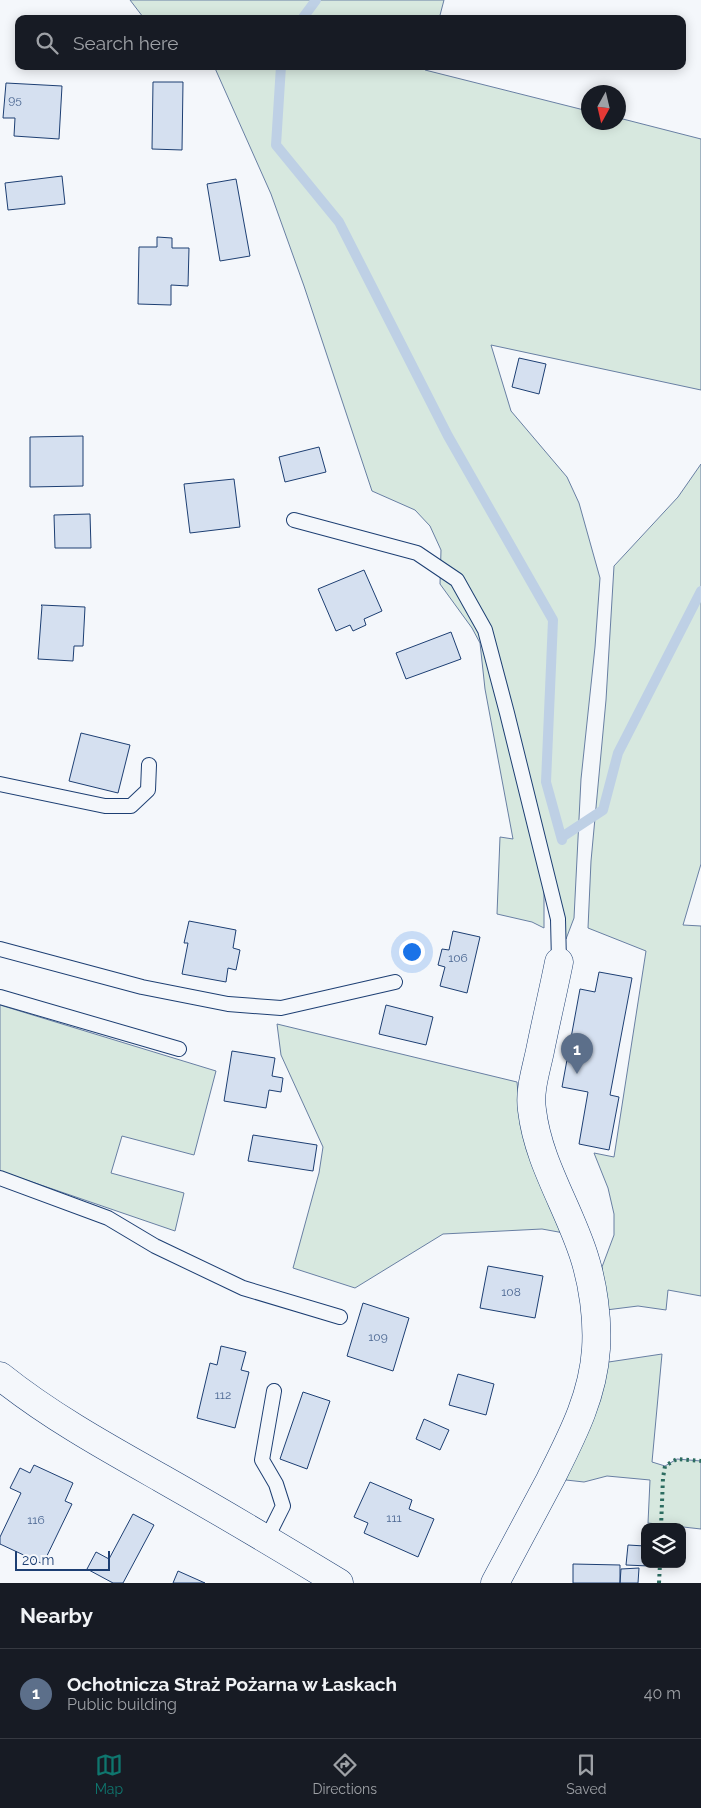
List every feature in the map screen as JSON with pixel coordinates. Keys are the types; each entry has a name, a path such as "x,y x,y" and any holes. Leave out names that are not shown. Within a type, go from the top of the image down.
{"street":[{"path":"495,1583 573,1434 586,1402 591,1383 596,1347 595,1316 584,1256 543,1156 531,1108 533,1082 559,962"},
{"path":"0,1376 24,1396 99,1442 267,1538 339,1583"}],"lane":[{"path":"294,520 417,553 457,580 485,630 548,872 558,919 559,962"},
{"path":"0,784 105,806 131,806 148,790 149,765"},
{"path":"0,949 142,987 228,1004 281,1008 395,982"},
{"path":"0,997 179,1049"},
{"path":"0,1178 108,1218 155,1246 243,1288 340,1317"},
{"path":"267,1538 283,1506 276,1484 262,1460 274,1391"}],"shaded area":[{"path":"130,0 444,0 440,15 141,15"},
{"path":"216,70 425,70 581,109 581,130 626,130 626,120 701,139 701,390 491,345 511,411 567,477 579,503 600,578 595,647 581,779 574,918 566,939 552,874 544,882 544,928 532,922 497,914 500,837 513,839 485,689 480,643 472,628 440,584 441,550 430,526 415,510 372,491 304,286 271,194"},
{"path":"701,464 701,864 683,925 701,926 701,1296 668,1290 666,1310 638,1306 606,1310 602,1267 614,1235 614,1214 608,1188 594,1153 614,1157 646,951 588,928 591,861 606,700 614,566 678,497"},
{"path":"0,1005 216,1071 194,1155 122,1136 111,1173 184,1193 175,1231 0,1171"},
{"path":"277,1024 517,1082 521,1123 564,1233 542,1229 443,1234 355,1288 293,1268 319,1173 323,1147 281,1055"},
{"path":"662,1354 652,1462 665,1466 677,1459 701,1461 701,1529 686,1527 686,1523 648,1523 650,1480 607,1476 584,1482 557,1479 602,1363"}],"building":[{"path":"153,82 183,82 182,150 152,149"},
{"path":"6,83 62,86 59,139 14,136 15,118 3,118"},
{"path":"62,176 65,204 8,210 5,183"},
{"path":"236,179 250,256 220,261 207,184"},
{"path":"157,237 172,238 172,248 189,248 188,286 171,285 171,305 138,304 139,247 157,247"},
{"path":"519,358 546,364 539,394 512,387"},
{"path":"83,436 83,486 30,487 30,437"},
{"path":"319,447 326,472 285,482 279,457"},
{"path":"234,479 240,527 190,533 184,484"},
{"path":"90,514 91,548 55,548 54,515"},
{"path":"364,570 382,611 364,619 366,625 353,631 350,625 336,631 318,589"},
{"path":"41,605 85,607 83,646 74,646 73,661 38,659"},
{"path":"451,632 461,659 406,679 396,653"},
{"path":"81,733 130,745 118,793 69,781"},
{"path":"189,921 236,930 233,948 240,950 236,970 228,968 226,982 182,974 188,943 184,943"},
{"path":"453,931 480,937 467,993 440,986 445,967 438,965 442,949 449,950"},
{"path":"599,972 632,978 610,1095 619,1097 609,1150 579,1144 588,1092 562,1087 580,989 595,992"},
{"path":"386,1005 433,1017 426,1045 379,1034"},
{"path":"232,1051 275,1058 272,1076 283,1078 281,1092 269,1090 266,1108 224,1101"},
{"path":"253,1135 317,1145 313,1171 248,1161"},
{"path":"488,1266 543,1276 535,1318 480,1308"},
{"path":"363,1303 409,1318 393,1371 347,1356"},
{"path":"221,1346 246,1352 241,1370 249,1372 235,1428 197,1418 210,1363 217,1365"},
{"path":"458,1374 494,1384 486,1415 449,1405"},
{"path":"303,1392 330,1401 307,1469 280,1459"},
{"path":"424,1419 449,1430 440,1450 416,1439"},
{"path":"34,1465 73,1483 65,1501 72,1504 43,1564 0,1544 0,1537 21,1493 10,1488 20,1468 30,1473"},
{"path":"370,1482 412,1500 409,1509 434,1519 418,1557 364,1533 368,1523 354,1517"},
{"path":"133,1514 154,1525 123,1583 113,1583 87,1569 96,1552 109,1559"},
{"path":"628,1545 641,1546 641,1566 626,1565"},
{"path":"573,1564 620,1565 620,1583 573,1583"},
{"path":"639,1568 638,1583 620,1583 621,1569"},
{"path":"178,1571 205,1583 173,1583"}],"waterway":[{"path":"305,15 316,0"},
{"path":"281,70 276,145 339,222 448,436 553,620 546,782 562,840"},
{"path":"562,837 603,810 618,753 701,591"}],"hedge":[{"path":"661,1523 665,1466 677,1459 701,1461"},
{"path":"659,1583 660,1568"}],"place":[{"name":"Ochotnicza Straż Pożarna w Łaskach","path":"577,1074"}]}
